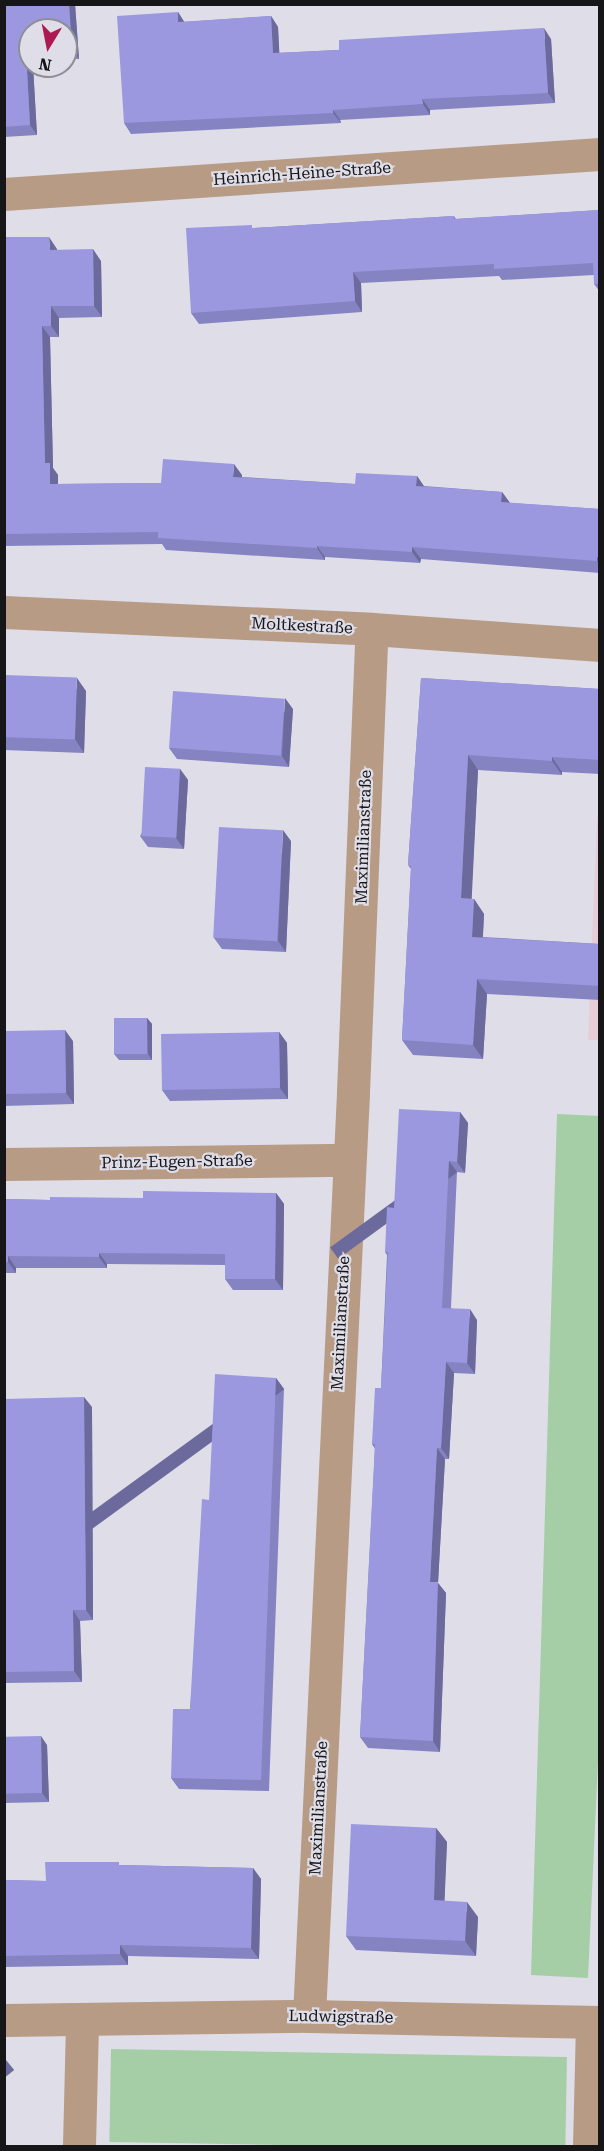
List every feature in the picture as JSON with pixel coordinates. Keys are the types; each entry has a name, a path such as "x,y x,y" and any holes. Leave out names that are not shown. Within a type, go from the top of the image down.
{"street":[{"name":"Heinrich-Heine-Straße","path":"4,194 600,154"},
{"name":"Moltkestraße","path":"4,612 372,629 600,645"},
{"name":"Maximilianstraße","path":"309,2016 372,629"},
{"name":"Prinz-Eugen-Straße","path":"4,1164 349,1160"},
{"name":"Ludwigstraße","path":"4,2020 309,2016 596,2022"},
{"path":"79,2146 82,2020"},
{"path":"589,2146 596,2022"}],"shaded area":[{"path":"597,817 600,817 600,1040 588,1040"}],"green space":[{"path":"557,1114 600,1116 600,1719 588,1978 531,1975"},
{"path":"111,2049 567,2057 565,2146 339,2146 109,2142"}],"building":[{"path":"4,4 69,4 70,18 18,18 18,78 27,78 30,125 4,127"},
{"path":"178,12 178,22 271,16 273,53 339,50 339,40 544,28 548,93 422,99 423,104 333,110 333,113 124,123 117,16"},
{"path":"600,210 600,284 594,284 593,263 494,269 494,264 353,272 355,301 191,313 186,228 252,225 252,228"},
{"path":"4,237 49,237 50,250 93,249 94,306 51,306 51,326 42,326 45,463 50,463 50,484 161,483 163,459 234,464 233,477 355,484 356,473 417,476 416,486 502,492 501,502 600,509 600,557 597,557 597,561 412,547 412,552 317,546 317,548 158,538 158,532 4,534"},
{"path":"4,675 77,678 75,740 4,737"},
{"path":"421,678 600,689 600,760 552,757 552,761 468,755 461,898 474,899 472,937 600,944 600,986 477,979 473,1045 402,1040 411,866 408,865"},
{"path":"173,691 285,699 281,756 169,748"},
{"path":"145,767 180,769 176,838 141,836"},
{"path":"219,827 283,830 277,941 213,938"},
{"path":"114,1018 147,1018 147,1054 114,1054"},
{"path":"65,1030 66,1093 5,1094 4,1031"},
{"path":"279,1032 280,1088 162,1090 161,1034"},
{"path":"399,1109 460,1112 457,1162 449,1161 442,1308 470,1309 467,1363 446,1362 441,1448 437,1448 430,1582 438,1582 433,1741 360,1737 375,1444 372,1444 375,1388 381,1388 388,1252 385,1252 387,1207 394,1208"},
{"path":"143,1191 276,1193 275,1279 225,1279 225,1254 99,1253 99,1257 8,1256 8,1262 4,1262 4,1199 143,1198"},
{"path":"215,1374 276,1378 261,1780 171,1778 173,1709 190,1709 202,1499 209,1500"},
{"path":"84,1397 86,1610 73,1610 74,1671 4,1672 4,1399"},
{"path":"41,1736 42,1793 5,1794 4,1737"},
{"path":"351,1824 436,1828 434,1900 467,1902 465,1941 346,1936"},
{"path":"45,1862 119,1862 119,1865 253,1868 251,1948 120,1945 120,1954 4,1956 4,1880 46,1881"},
{"path":"600,1873 600,1913 598,1913"},
{"path":"4,2060 6,2060 5,2146 4,2146"}]}
